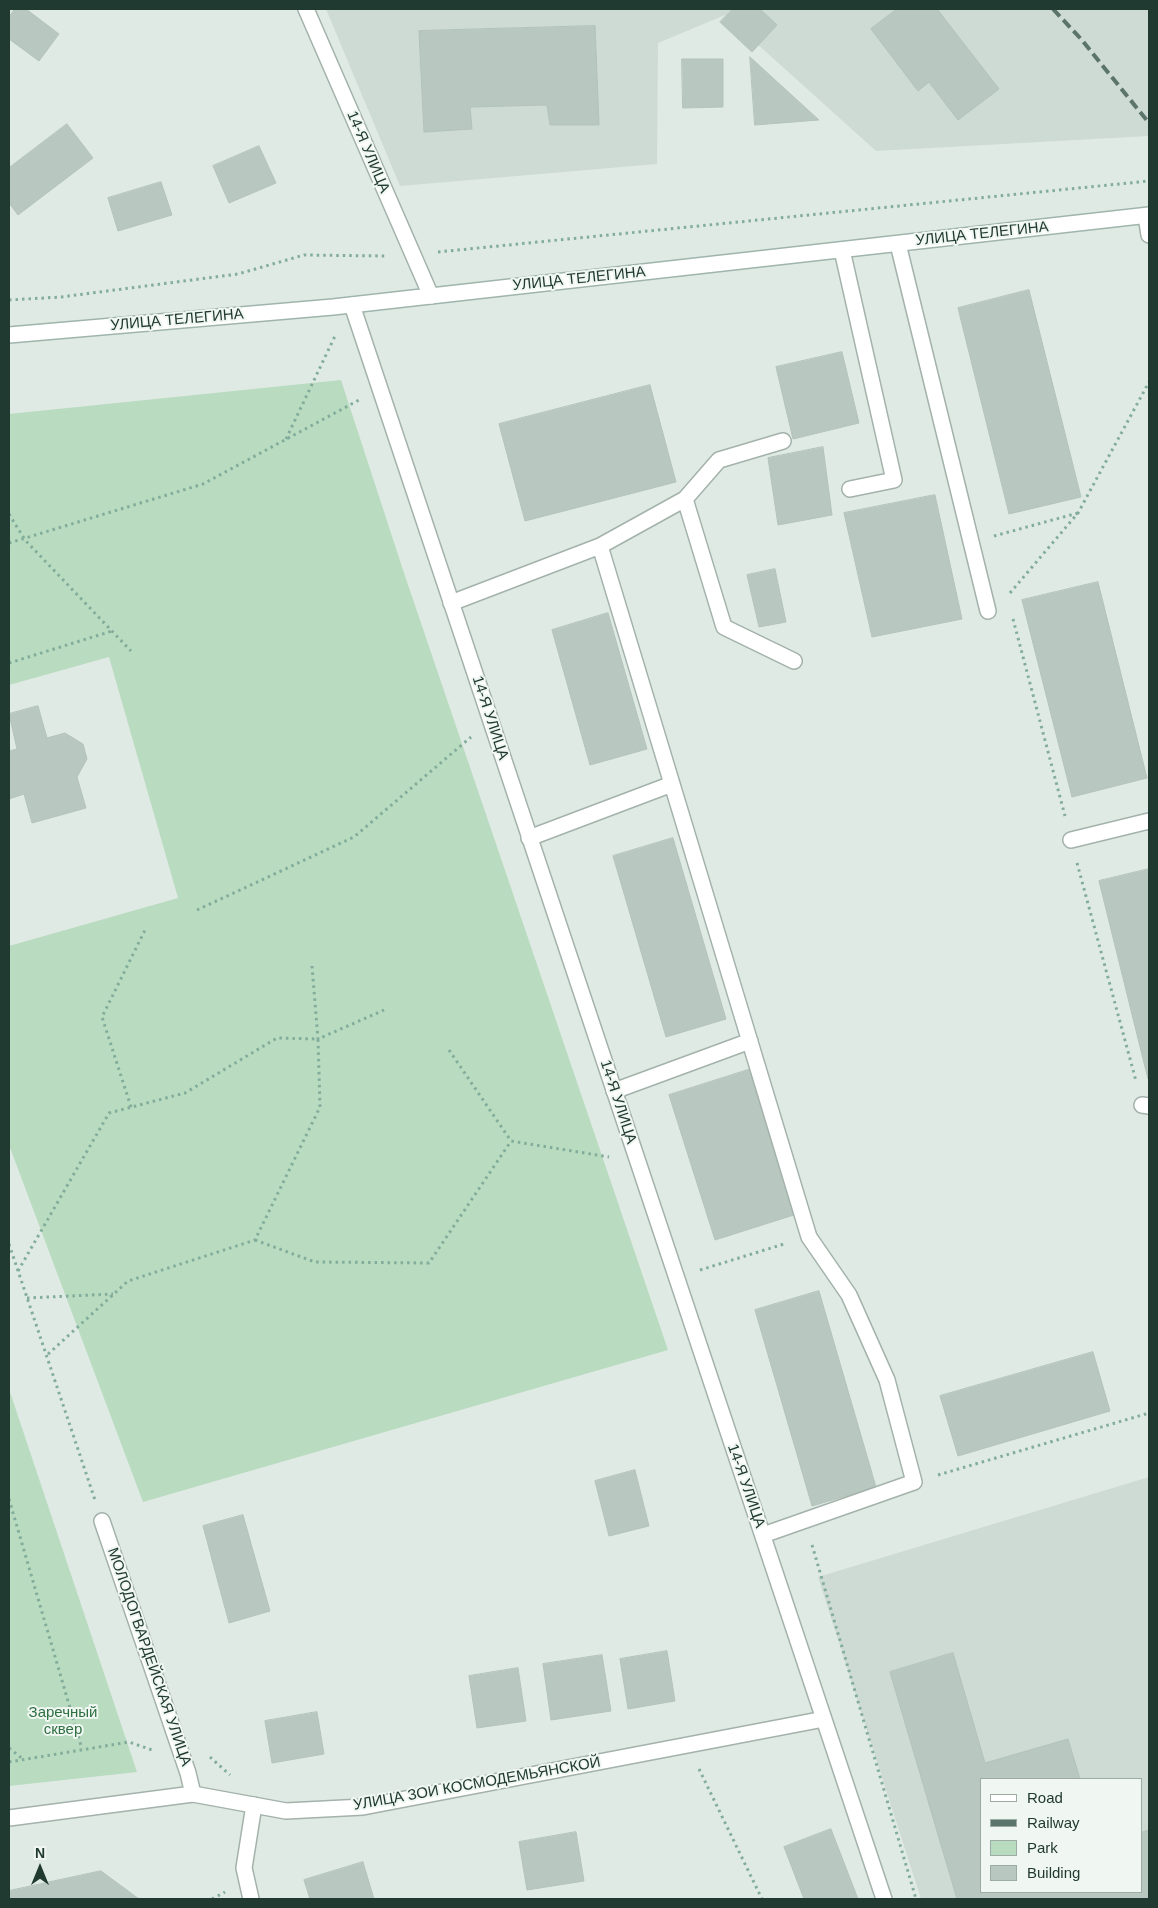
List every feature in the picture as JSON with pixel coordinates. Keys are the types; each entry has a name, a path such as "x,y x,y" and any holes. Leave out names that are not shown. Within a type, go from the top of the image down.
{"street":[{"name":"14-Я УЛИЦА","path":"306,9 431,296"},
{"path":"1148,215 1149,235"},
{"name":"УЛИЦА ТЕЛЕГИНА","path":"9,335 352,305 1148,215"},
{"path":"898,244 988,610"},
{"path":"842,250 894,480 850,489"},
{"name":"14-Я УЛИЦА","path":"352,305 884,1899"},
{"path":"451,603 600,546 685,499 719,460 783,441"},
{"path":"685,499 724,627 794,661"},
{"path":"600,546 809,1237 849,1295 887,1380 914,1482 763,1535"},
{"path":"530,838 672,784"},
{"path":"1071,840 1149,821"},
{"path":"614,1091 750,1041"},
{"name":"МОЛОДОГВАРДЕЙСКАЯ УЛИЦА","path":"102,1522 180,1750 193,1794"},
{"name":"УЛИЦА ЗОИ КОСМОДЕМЬЯНСКОЙ","path":"9,1818 193,1794 286,1811 363,1807 824,1719"},
{"path":"251,1899 244,1868 254,1805"}],"path":[{"path":"9,300 61,297 238,274 304,255 412,254 1149,181"},
{"path":"286,439 340,327"},
{"path":"1005,588 1007,596 1078,513 1149,382"},
{"path":"9,543 25,540 202,484 364,397"},
{"path":"993,536 1078,513"},
{"path":"9,514 25,540 131,651"},
{"path":"991,527 995,545"},
{"path":"1011,611 1071,840 1146,1106"},
{"path":"9,663 112,631"},
{"path":"197,910 354,837 476,733"},
{"path":"131,1107 102,1017 146,928"},
{"path":"255,1240 320,1106 318,1040 312,966"},
{"path":"18,1271 108,1113 185,1092 277,1038 318,1040 384,1010"},
{"path":"449,1050 511,1141 619,1158"},
{"path":"46,1356 128,1281 255,1240 316,1262 429,1264 511,1141"},
{"path":"676,1277 809,1237"},
{"path":"9,1244 102,1522"},
{"path":"27,1298 114,1294"},
{"path":"914,1482 1149,1413"},
{"path":"9,1499 82,1749"},
{"path":"805,1520 916,1899"},
{"path":"9,1762 129,1742 158,1752 202,1749 234,1779"},
{"path":"688,1745 762,1899"},
{"path":"9,1748 24,1760"}],"shaded area":[{"path":"326,9 1149,9 1149,136 876,151 725,15 658,43 657,164 400,186"},
{"path":"1149,1477 1149,1899 921,1899 818,1577"}],"green space":[{"path":"341,380 404,573 668,1350 143,1502 9,1145 9,946 178,898 109,657 9,685 9,414"},
{"name":"Заречный сквер","path":"9,1389 137,1772 9,1786"}],"building":[{"path":"15,9 26,9 59,34 39,61 9,39 9,17"},
{"path":"733,9 760,9 777,25 752,52 720,22"},
{"path":"897,9 937,9 999,89 958,120 929,82 918,91 871,29"},
{"path":"595,26 599,125 550,125 547,105 470,107 472,129 424,132 419,31"},
{"path":"750,57 819,120 755,125"},
{"path":"682,59 723,59 723,107 683,108"},
{"path":"67,124 93,158 18,215 9,203 9,168"},
{"path":"259,146 276,183 229,203 213,166"},
{"path":"161,182 172,215 118,231 108,198"},
{"path":"1029,290 1081,497 1009,514 958,308"},
{"path":"842,352 859,423 793,439 776,367"},
{"path":"650,385 676,482 525,521 499,424"},
{"path":"823,447 832,515 778,525 768,458"},
{"path":"935,495 962,619 872,637 844,513"},
{"path":"775,569 786,622 759,627 747,575"},
{"path":"1098,582 1147,778 1072,797 1022,600"},
{"path":"608,613 647,749 590,765 552,630"},
{"path":"38,706 47,738 65,733 83,744 87,759 77,777 86,808 32,823 24,794 9,799 9,751 17,749 9,714"},
{"path":"673,838 726,1019 666,1037 613,856"},
{"path":"1149,869 1149,1078 1148,1079 1099,881"},
{"path":"751,1069 797,1214 715,1240 669,1095"},
{"path":"819,1291 876,1487 812,1506 755,1310"},
{"path":"1093,1352 1110,1411 958,1456 940,1396"},
{"path":"635,1470 649,1526 609,1536 595,1481"},
{"path":"243,1515 270,1611 229,1623 203,1526"},
{"path":"667,1651 675,1701 628,1709 620,1659"},
{"path":"953,1653 985,1763 1068,1739 1080,1778 980,1778 980,1893 1143,1893 1143,1832 1149,1830 1149,1899 957,1899 890,1672"},
{"path":"602,1655 611,1711 551,1720 543,1664"},
{"path":"518,1668 526,1721 477,1728 469,1676"},
{"path":"317,1712 324,1754 272,1763 265,1721"},
{"path":"831,1829 858,1899 804,1899 784,1847"},
{"path":"576,1832 584,1881 527,1890 519,1842"},
{"path":"363,1862 374,1899 310,1899 304,1880"},
{"path":"101,1871 139,1899 9,1899 9,1891"}],"railway":[{"path":"1053,9 1081,39 1149,123"}]}
